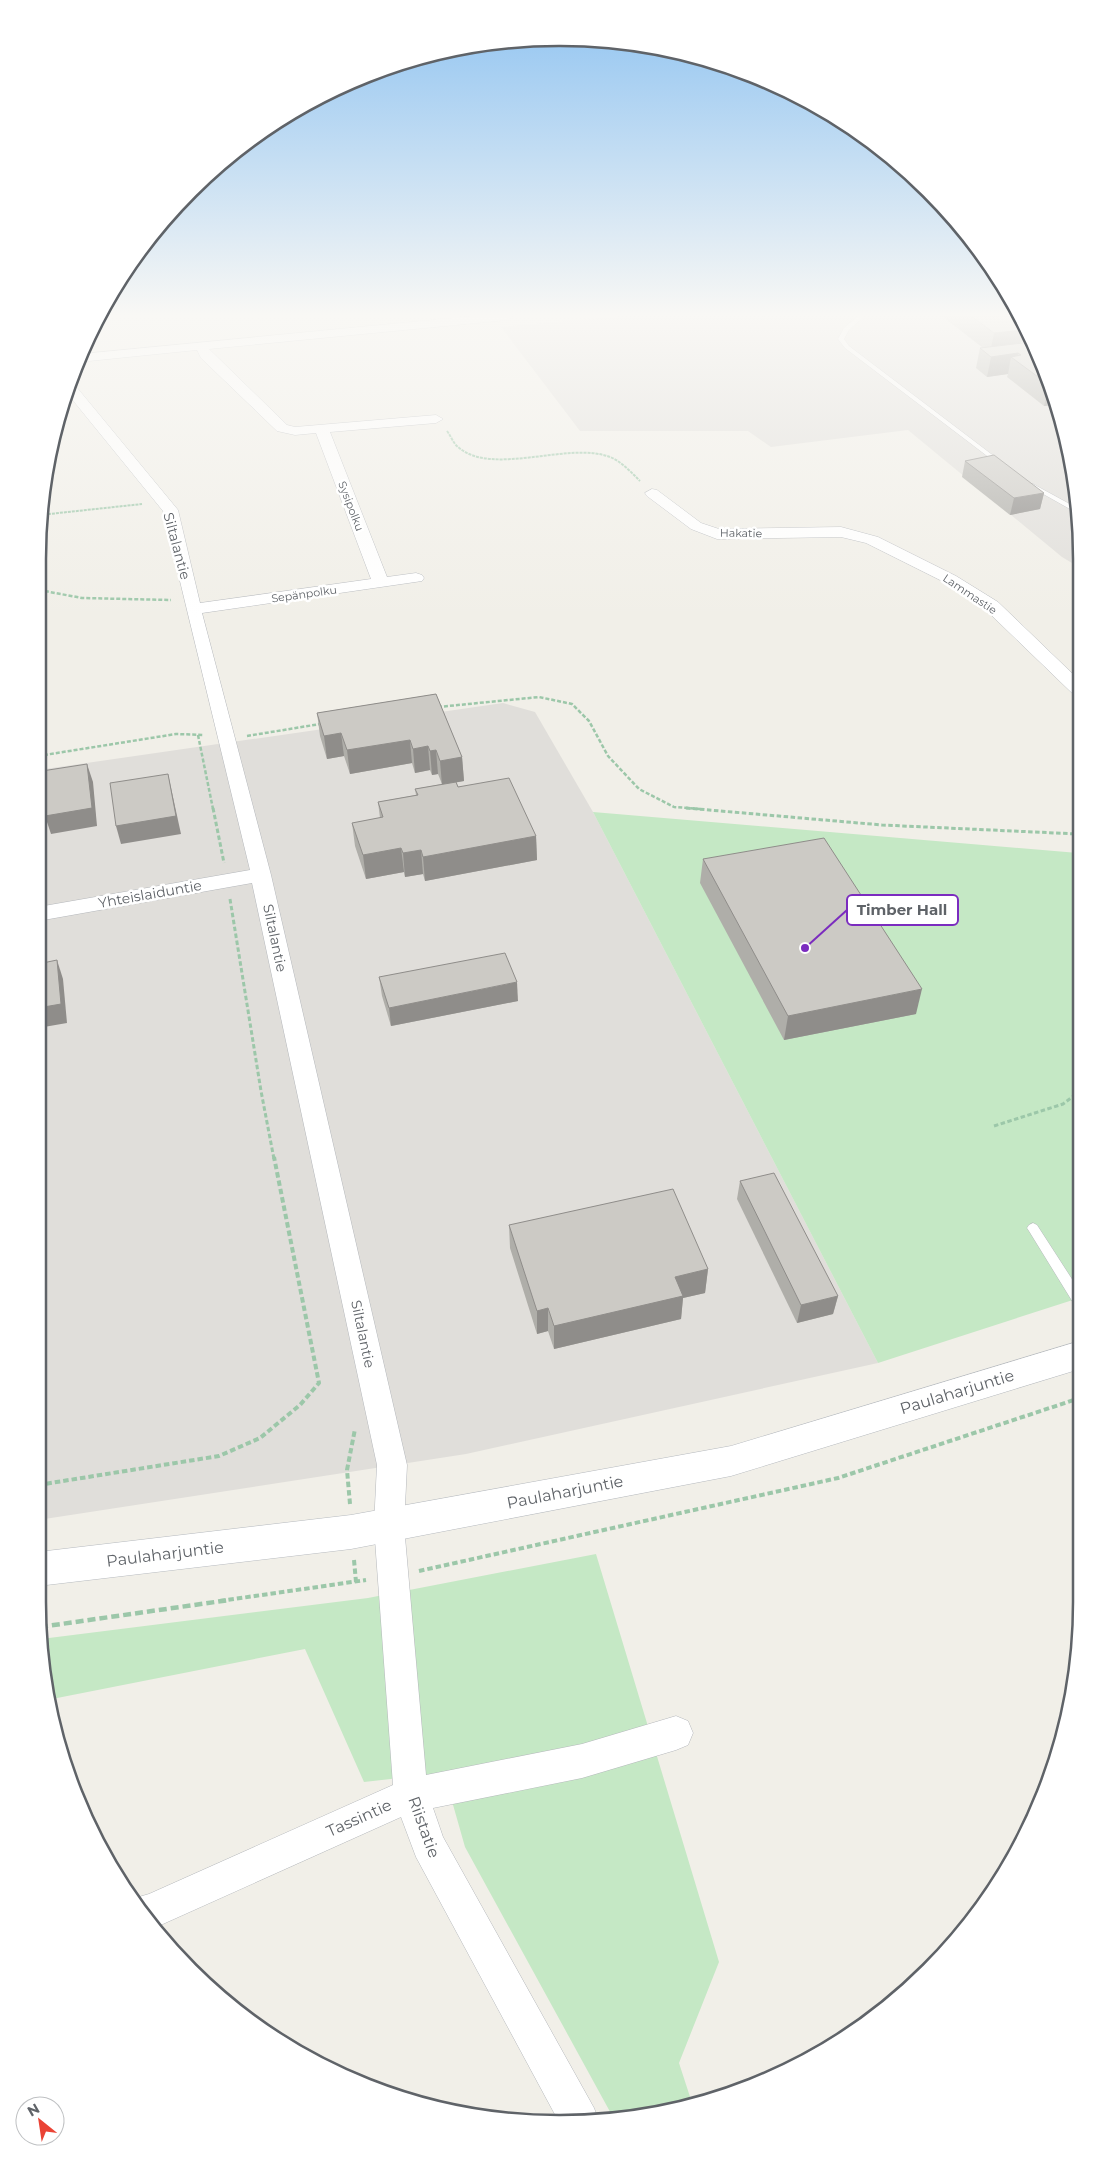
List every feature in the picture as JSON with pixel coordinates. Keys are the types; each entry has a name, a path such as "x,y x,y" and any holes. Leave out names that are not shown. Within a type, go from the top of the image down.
{"main road":[{"name":"Paulaharjuntie","path":"46,1568 352,1532 731,1461 1073,1356"}],"street":[{"name":"Siltalantie","path":"94,417 170,510 193,609 261,875 392,1465 389,1526"},
{"path":"270,417 282,428 295,431 436,419"},
{"name":"Sysipolku","path":"322,430 381,583"},
{"name":"Hakatie","path":"652,492 696,526 717,534 841,532"},
{"name":"Lammastie","path":"841,532 872,540 950,579 992,606 1073,684"},
{"name":"Sepänpolku","path":"193,609 416,578"},
{"name":"Yhteislaiduntie","path":"46,913 261,875"},
{"name":"Riistatie","path":"389,1526 411,1795 428,1845 576,2115"},
{"name":"Tassintie","path":"150,1912 411,1795 582,1760 676,1733"}],"lane":[{"path":"939,417 1008,469"},
{"path":"1024,480 1070,508"},
{"path":"1033,1228 1073,1291"}],"path":[{"path":"436,419 458,447 474,455 496,459 521,459 551,454 582,452 608,456 630,471 652,492"},
{"path":"49,513 149,504"},
{"path":"46,591 82,598 174,600 172,591"},
{"path":"431,707 538,697 572,704 589,721 608,756 639,789 674,808 882,825 1073,834"},
{"path":"46,755 176,734 226,737 327,723"},
{"path":"46,1484 219,1456 260,1438 294,1410 319,1382 261,1091 227,880 198,735"},
{"path":"994,1126 1063,1104 1073,1096"},
{"path":"47,1626 394,1576 838,1478 1073,1400"},
{"path":"356,1428 347,1470 356,1582"}],"shaded area":[{"path":"569,417 1052,417 1063,459 1068,493 1072,526 1073,564 1062,557 908,430 771,447 748,431 580,431"},
{"path":"503,703 535,712 593,812 878,1363 466,1454 46,1519 46,769"}],"green space":[{"path":"593,812 1073,853 1073,1300 878,1363"},
{"path":"596,1554 719,1962 679,2063 690,2097 660,2105 610,2112 465,1847 444,1773 364,1782 305,1649 55,1698 47,1638 368,1598"}],"building":[{"path":"994,455 1044,493 1014,498 965,461"},
{"path":"436,694 462,757 440,761 436,750 430,751 428,746 413,749 410,740 347,750 341,733 324,736 317,713"},
{"path":"87,764 92,808 46,816 46,770"},
{"path":"168,774 176,816 116,826 110,783"},
{"path":"509,778 536,836 423,857 421,850 403,853 401,848 363,855 352,823 383,817 378,802 418,795 415,789 456,782 458,787"},
{"path":"824,838 922,989 788,1016 703,859"},
{"path":"505,953 517,982 389,1008 379,977"},
{"path":"57,960 61,1004 46,1007 46,962"},
{"path":"774,1173 838,1296 801,1305 740,1181"},
{"path":"673,1189 708,1269 675,1277 683,1296 554,1326 548,1308 537,1311 509,1225"}],"place":[{"name":"Timber Hall","path":"805,948"}]}
